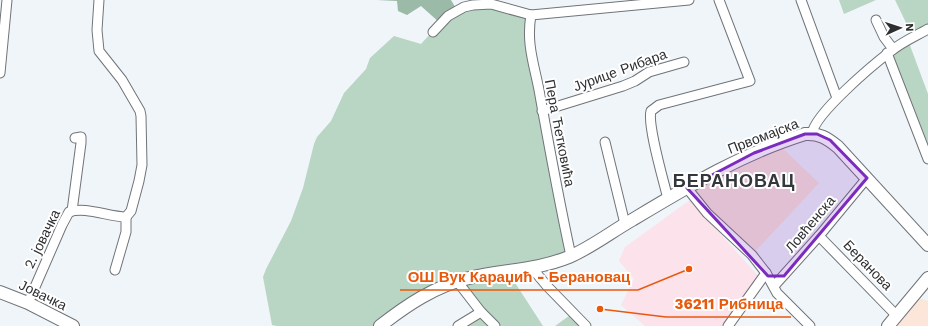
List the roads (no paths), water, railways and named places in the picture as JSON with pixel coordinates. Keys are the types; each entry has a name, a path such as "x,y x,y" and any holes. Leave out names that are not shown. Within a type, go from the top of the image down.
{"main road":[{"name":"Првомајска","path":"380,326 419,298 457,281 484,275 532,268 571,256 596,243 625,224 687,188 754,153 798,136 812,134 822,135 830,140 928,245"},
{"path":"888,326 928,278"},
{"name":"Јовачка","path":"0,292 28,303 73,326"}],"street":[{"path":"0,73 7,0"},
{"path":"99,0 97,30 99,50 122,80 141,116 142,165 131,211 126,217 126,232 115,270"},
{"path":"433,32 448,16 473,4 492,4 531,15 689,0"},
{"path":"668,199 651,124 650,114 653,109 659,105 750,81 719,0"},
{"path":"801,0 837,98"},
{"name":"Пера Ћетковића","path":"531,15 529,39 556,185 571,256"},
{"path":"876,20 890,51 928,159"},
{"path":"812,134 812,128 815,123 837,98 890,51 928,29"},
{"name":"Јурице Рибара","path":"542,111 623,86 649,72 684,62"},
{"name":"2. јовачка","path":"72,211 81,143 81,137 75,138"},
{"path":"605,142 625,224"},
{"name":"Ловћенска","path":"774,286 819,236 867,178"},
{"path":"687,188 707,213 752,255 767,274 778,293 810,326"},
{"name":"2. јовачка","path":"28,303 69,212 78,210 126,217"},
{"name":"Беранова","path":"819,236 896,315"},
{"path":"532,268 547,286 586,326"},
{"path":"767,274 773,277 784,276"},
{"path":"728,326 767,274"},
{"path":"457,281 481,312 495,326"},
{"path":"458,326 481,312"},
{"path":"795,326 800,317"}],"place":[{"name":"ОШ Вук Караџић - Берановац","path":"689,269"},
{"name":"36211 Рибница","path":"600,309"}],"district":[{"name":"БЕРАНОВАЦ","path":"734,180"}]}
